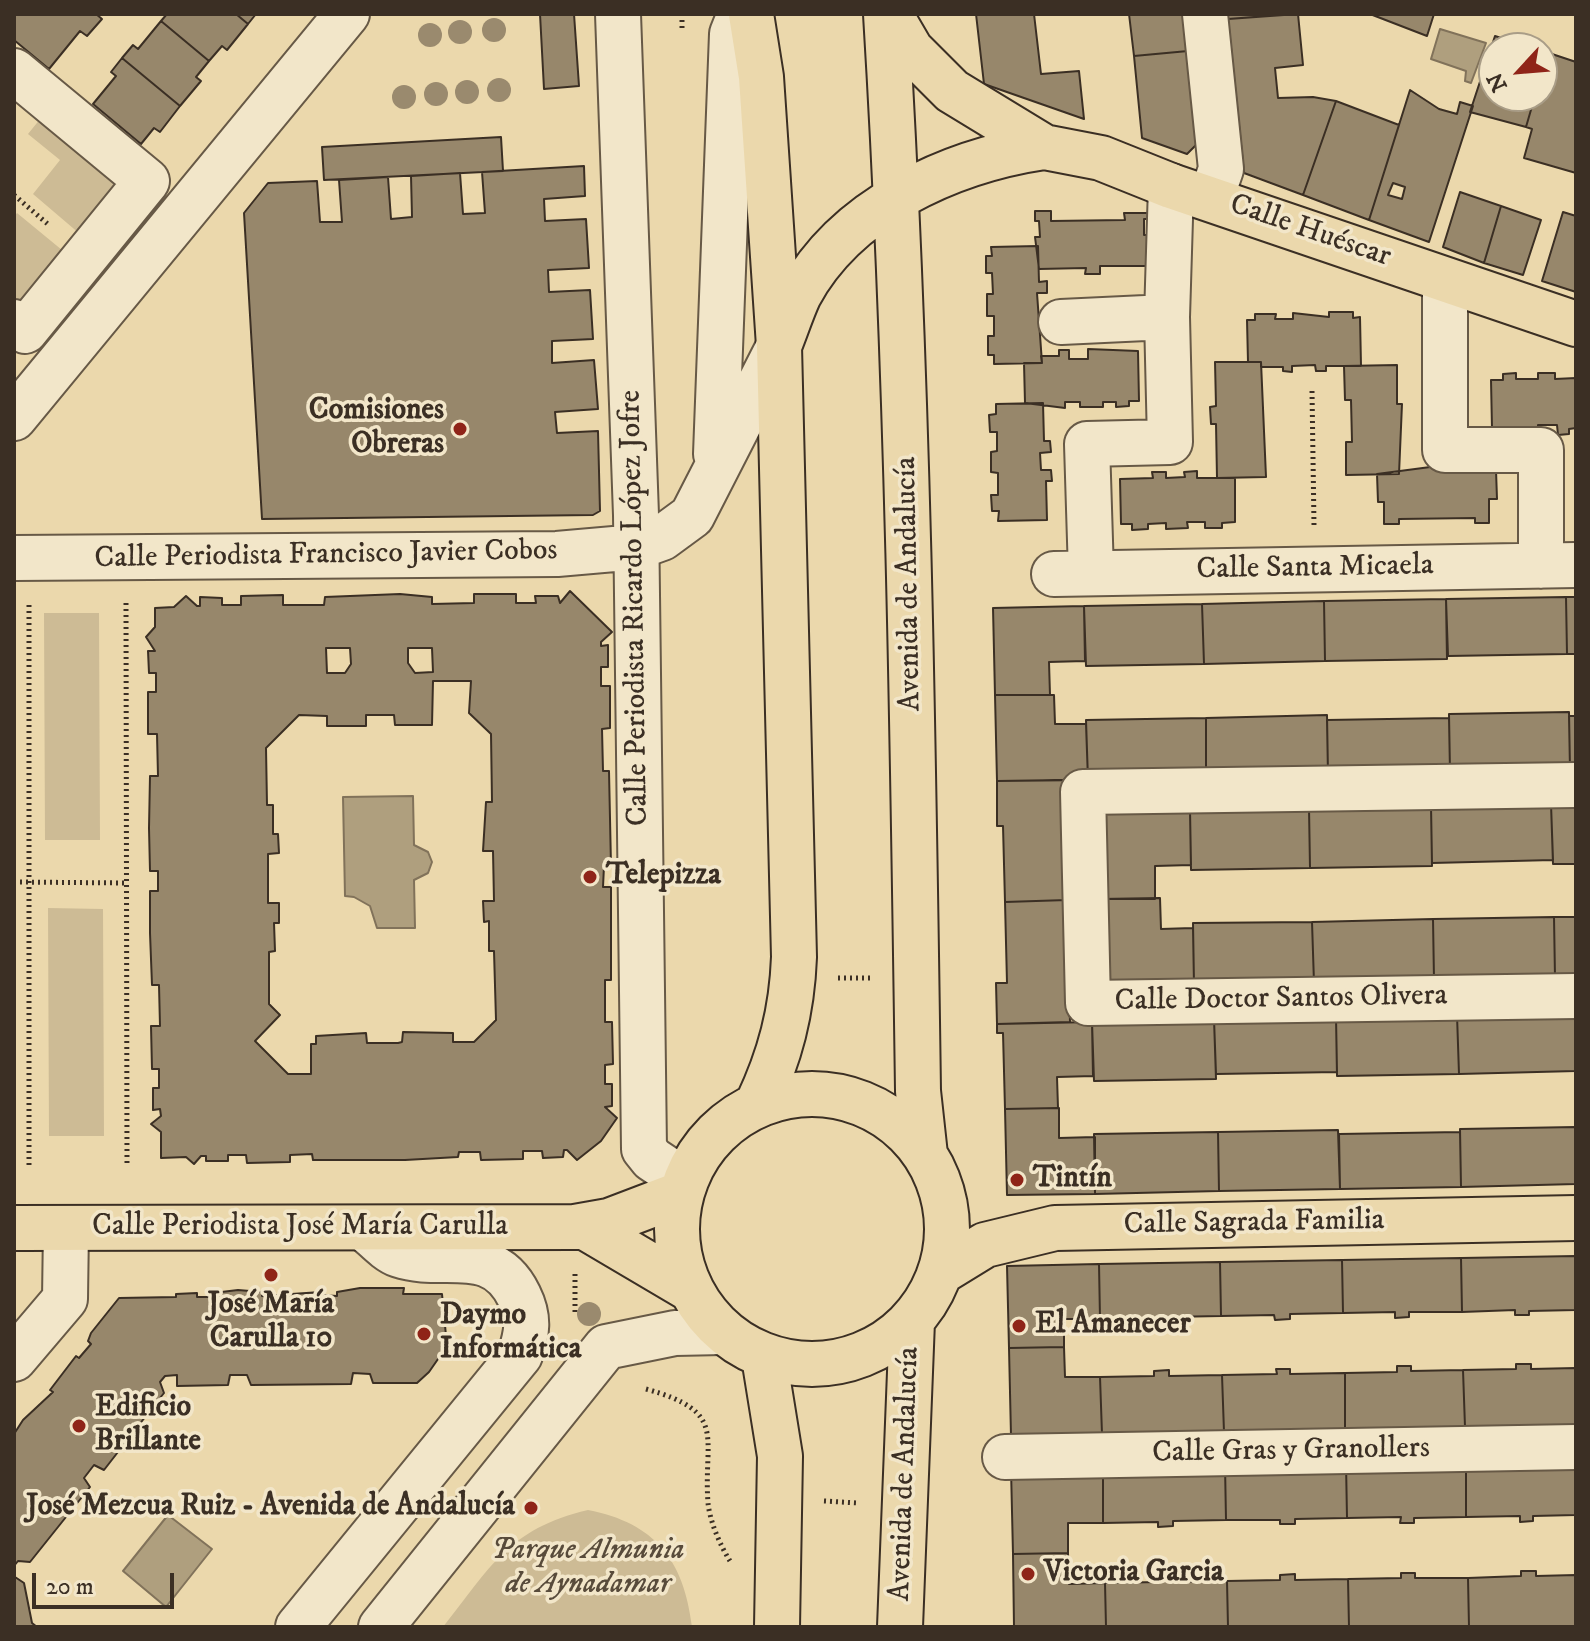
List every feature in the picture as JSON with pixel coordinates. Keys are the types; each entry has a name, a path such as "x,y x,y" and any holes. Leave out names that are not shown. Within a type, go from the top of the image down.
{"main road":[{"path":"751,14 761,77 779,346 794,957 787,1024 777,1062 757,1105"},
{"name":"Calle Huéscar","path":"888,14 911,50 952,91 1044,147 1101,158 1191,192 1576,324"},
{"name":"Avenida de Andalucía","path":"888,14 911,561 918,1091 925,1155"},
{"name":"Calle Huéscar","path":"779,346 799,295 844,236 897,197 977,161 1044,147"},
{"path":"801,1094 844,1098 879,1112 896,1124 925,1155 945,1208 946,1252 941,1272 912,1321 875,1350 835,1363 802,1365 764,1357 723,1332 702,1310 690,1289 676,1233 683,1188 695,1160 714,1135 757,1105 801,1094"},
{"name":"Calle Periodista José María Carulla","path":"14,1228 585,1227 683,1188"},
{"name":"Calle Sagrada Familia","path":"941,1272 985,1245 1055,1228 1576,1218"},
{"path":"585,1227 690,1289"},
{"name":"Avenida de Andalucía","path":"900,1627 912,1321"},
{"path":"764,1357 780,1456 777,1627"}],"street":[{"path":"14,418 347,14"},
{"name":"Calle Periodista Ricardo López Jofre","path":"618,14 637,547 644,1149 683,1188"},
{"path":"713,478 719,438 732,34 740,14"},
{"path":"1061,322 1167,317 1191,192 1221,169 1205,14"},
{"path":"14,71 147,181 25,331 14,322"},
{"path":"1445,280 1445,450 1541,450 1558,565"},
{"name":"Calle Santa Micaela","path":"1167,317 1170,442 1087,444 1072,573 1558,565"},
{"path":"637,547 662,538 692,516 779,346"},
{"name":"Calle Periodista Francisco Javier Cobos","path":"14,558 557,554 637,547"},
{"name":"Calle Doctor Santos Olivera","path":"1576,785 1083,792 1088,1003 1576,996"},
{"path":"14,1359 65,1299 66,1228"},
{"path":"298,1627 520,1355 528,1330 525,1308 514,1285 497,1268 475,1260 398,1255 365,1229"},
{"path":"381,1627 606,1347 675,1333 723,1332"},
{"name":"Calle Gras y Granollers","path":"1005,1457 1576,1447"}],"path":[{"path":"1312,391 1315,534"},
{"path":"126,598 127,1166"},
{"path":"29,600 29,1166"},
{"path":"14,882 127,883"},
{"path":"837,978 882,978"},
{"path":"631,1385 676,1397 704,1419 710,1439 708,1505 716,1531"},
{"path":"815,1501 860,1503"}],"green space":[{"path":"53,103 147,181 94,246 33,194 60,160 28,134"},
{"path":"17,213 79,264 14,322 14,217"},
{"path":"44,613 99,613 100,840 45,840"},
{"path":"48,908 103,909 104,1136 49,1136"},
{"name":"Parque Almunia de Aynadamar","path":"588,1510 631,1524 662,1548 682,1582 692,1627 443,1627 489,1569 520,1540 538,1528"}],"shaded area":[{"path":"1440,29 1478,41 1478,64 1471,83 1465,81 1466,71 1431,59"},
{"path":"413,796 414,845 428,852 432,862 428,873 414,880 415,928 377,928 370,906 354,897 345,896 343,797"},
{"path":"168,1515 212,1549 166,1607 123,1571"}],"building":[{"path":"14,14 96,14 102,19 87,36 80,31 49,69 14,40"},
{"path":"167,14 236,14 248,24 227,50 222,46 209,61 161,21"},
{"path":"236,14 256,14 248,24"},
{"path":"540,14 574,14 579,86 544,89"},
{"path":"976,14 1034,14 1041,74 1079,71 1084,119 984,84"},
{"path":"1129,14 1183,14 1188,51 1134,56"},
{"path":"1228,14 1280,14 1280,15 1228,19"},
{"path":"1298,14 1303,65 1275,68 1278,98 1313,97 1336,101 1303,195 1244,173 1228,19"},
{"path":"1370,14 1434,14 1427,36"},
{"path":"161,21 209,61 196,77 201,81 180,106 122,58 133,45 138,49"},
{"path":"1188,51 1198,143 1187,154 1142,138 1134,56"},
{"path":"1558,56 1576,62 1576,173 1524,158 1532,129 1526,127 1530,112 1558,112"},
{"path":"122,58 180,106 160,132 154,128 141,144 93,104 116,76 111,72"},
{"path":"1478,88 1478,112 1530,112 1526,127 1470,112"},
{"path":"1410,90 1439,109 1457,114 1460,102 1473,106 1429,242 1369,220","holes":["1393,183 1405,187 1402,199 1388,195"]},
{"path":"1336,101 1399,125 1369,220 1303,195"},
{"path":"501,137 503,171 324,180 322,147"},
{"path":"584,166 585,196 544,199 545,221 586,219 589,268 548,270 549,292 590,290 593,339 552,341 552,363 594,360 598,409 555,412 557,433 598,431 600,511 593,515 262,519 244,213 268,183 317,181 320,222 342,222 339,180 388,177 391,219 412,217 411,176 460,173 463,214 485,213 482,172"},
{"path":"1460,192 1501,206 1484,263 1443,247"},
{"path":"1501,206 1541,220 1523,275 1484,263"},
{"path":"1035,211 1051,211 1051,221 1125,220 1124,213 1150,213 1150,219 1144,219 1144,235 1150,235 1151,266 1100,266 1100,274 1085,274 1086,268 1039,269 1035,237 1040,237 1039,221 1035,221"},
{"path":"1563,212 1576,216 1576,292 1542,281"},
{"path":"1038,246 1039,282 1047,281 1047,293 1037,293 1042,363 994,364 994,355 988,355 988,336 994,336 994,316 987,316 987,294 993,294 992,273 986,273 986,256 992,256 991,247"},
{"path":"1329,312 1353,312 1353,318 1360,317 1361,366 1326,366 1326,371 1316,371 1315,365 1292,366 1292,372 1283,371 1283,367 1261,367 1261,362 1248,362 1247,320 1255,320 1255,314 1276,314 1275,319 1293,319 1293,313 1329,317"},
{"path":"1088,349 1138,351 1139,401 1129,401 1129,406 1116,407 1116,402 1103,402 1103,407 1080,407 1080,402 1065,402 1065,408 1025,403 1024,363 1042,363 1041,356 1059,356 1059,350 1069,350 1069,359 1088,359"},
{"path":"1215,362 1261,362 1266,477 1217,478 1216,424 1211,424 1210,407 1216,406"},
{"path":"1397,365 1397,404 1402,404 1399,474 1346,475 1346,442 1352,442 1351,400 1345,400 1344,366"},
{"path":"1516,373 1516,379 1538,379 1538,373 1555,373 1555,379 1576,378 1576,428 1569,429 1569,434 1558,435 1557,425 1538,425 1538,435 1528,436 1527,428 1492,429 1491,380 1503,380 1503,374"},
{"path":"1043,403 1044,441 1050,441 1051,452 1040,453 1041,470 1051,470 1052,481 1046,481 1047,520 998,521 999,511 992,511 991,495 998,495 998,473 991,472 991,452 997,451 997,432 990,432 989,415 996,414 996,404"},
{"path":"1438,466 1496,470 1497,499 1489,499 1489,523 1475,523 1475,518 1399,519 1399,524 1384,524 1384,502 1378,502 1377,474"},
{"path":"1197,471 1197,478 1235,478 1235,522 1222,523 1222,528 1205,528 1205,522 1187,522 1188,528 1166,529 1166,523 1148,524 1148,529 1132,530 1132,524 1121,524 1120,479 1153,478 1152,472 1166,472 1166,478 1185,477 1184,472"},
{"path":"570,591 612,632 601,642 601,646 608,645 608,667 601,667 601,686 610,686 610,728 602,729 603,771 609,771 611,866 604,866 603,887 611,887 611,980 605,980 605,1022 612,1022 613,1064 605,1065 605,1084 612,1084 612,1106 605,1107 617,1118 601,1141 577,1160 567,1150 564,1150 563,1157 543,1158 542,1151 523,1151 523,1159 481,1160 480,1152 459,1152 458,1157 405,1160 313,1160 312,1154 290,1155 290,1162 247,1163 246,1155 228,1155 228,1161 206,1161 206,1156 201,1156 194,1164 186,1157 161,1158 161,1132 151,1124 161,1116 160,1109 153,1110 153,1088 159,1088 159,1069 152,1069 151,1026 160,1026 159,985 152,985 150,933 150,891 158,891 158,871 150,871 150,776 158,776 157,734 148,734 148,692 156,692 156,673 149,673 148,651 155,651 146,637 155,627 155,608 174,607 186,596 197,606 200,606 200,597 222,598 222,605 241,605 241,596 283,595 283,605 324,605 325,597 400,594 432,597 432,604 474,603 474,594 516,594 516,603 536,603 535,596 558,596 560,603","holes":["326,648 350,648 351,664 345,673 327,673","408,648 432,648 433,672 415,673 408,663","433,681 471,681 469,713 491,734 492,802 486,802 483,851 493,851 494,901 483,901 484,922 489,921 489,951 494,951 496,1020 474,1042 453,1042 453,1033 403,1032 402,1042 398,1043 367,1043 366,1033 316,1036 316,1044 311,1044 311,1074 288,1074 255,1041 280,1015 269,1004 269,952 275,951 274,923 279,923 279,903 268,903 268,854 279,853 278,834 273,834 273,805 267,805 266,748 299,715 327,716 327,726 366,726 366,715 394,715 395,725 432,725"]},
{"path":"1566,597 1567,654 1448,656 1446,599"},
{"path":"1566,597 1576,597 1576,654 1567,654"},
{"path":"1446,599 1447,659 1325,661 1324,601"},
{"path":"1324,601 1325,661 1204,664 1202,604"},
{"path":"1202,604 1204,664 1086,666 1084,606"},
{"path":"1084,606 1085,661 1049,662 1050,695 995,695 993,608"},
{"path":"995,695 1054,695 1055,724 1086,724 1088,780 997,781"},
{"path":"1569,712 1570,770 1450,772 1449,714"},
{"path":"1327,715 1328,775 1206,777 1206,718"},
{"path":"1569,716 1576,716 1576,770 1570,770"},
{"path":"1206,718 1206,777 1088,780 1086,720"},
{"path":"1449,718 1450,772 1328,775 1327,720"},
{"path":"1064,780 1067,900 1005,902 1003,826 997,826 997,781"},
{"path":"1576,803 1576,864 1553,864 1551,804"},
{"path":"1551,804 1553,860 1432,863 1431,806"},
{"path":"1431,806 1432,866 1310,868 1309,808"},
{"path":"1309,808 1310,868 1191,870 1190,810"},
{"path":"1190,810 1191,865 1155,866 1155,899 1101,899 1100,812"},
{"path":"1160,898 1161,929 1193,928 1194,985 1103,986 1101,899"},
{"path":"1067,900 1070,1022 997,1024 996,983 1007,983 1005,902"},
{"path":"1554,917 1555,978 1434,980 1433,919"},
{"path":"1554,917 1576,917 1576,978 1555,978"},
{"path":"1433,919 1434,980 1314,983 1312,922"},
{"path":"1312,922 1314,983 1194,985 1193,923"},
{"path":"1576,1013 1576,1071 1459,1074 1457,1015"},
{"path":"1457,1015 1459,1074 1337,1076 1336,1017"},
{"path":"1336,1017 1337,1072 1216,1074 1214,1019"},
{"path":"1214,1019 1216,1079 1094,1081 1092,1022"},
{"path":"1092,1022 1093,1076 1057,1077 1058,1108 1005,1109 1003,1033 997,1033 997,1024"},
{"path":"1059,1108 1059,1138 1095,1137 1095,1194 1007,1195 1005,1109"},
{"path":"1576,1127 1576,1184 1461,1187 1460,1129"},
{"path":"1338,1130 1340,1189 1219,1191 1218,1132"},
{"path":"1218,1132 1219,1191 1095,1194 1094,1134"},
{"path":"1460,1132 1461,1187 1340,1189 1339,1134"},
{"path":"1576,1256 1576,1310 1529,1311 1529,1315 1515,1315 1515,1310 1462,1312 1461,1258"},
{"path":"1461,1258 1462,1312 1409,1312 1409,1317 1395,1318 1395,1312 1343,1313 1342,1260"},
{"path":"1342,1260 1343,1313 1290,1314 1290,1319 1275,1320 1274,1315 1221,1316 1220,1262"},
{"path":"1220,1262 1221,1316 1167,1317 1167,1321 1153,1321 1153,1318 1100,1319 1099,1264"},
{"path":"1099,1264 1100,1319 1064,1319 1064,1347 1009,1348 1007,1266"},
{"name":"Edificio Brillante","path":"360,1288 404,1288 403,1294 442,1294 447,1346 417,1383 373,1383 370,1374 353,1373 351,1384 251,1385 247,1375 230,1375 228,1385 177,1386 177,1375 165,1376 160,1382 164,1393 104,1470 94,1465 84,1478 90,1487 30,1562 18,1561 14,1566 14,1434 23,1420 53,1392 50,1390 76,1356 79,1358 91,1344 88,1341 91,1333 119,1298 176,1297 176,1294 197,1293 197,1297 213,1297 213,1293 238,1290 262,1292 262,1296 321,1292 321,1295 337,1296 337,1292"},
{"path":"1064,1347 1065,1377 1100,1377 1102,1434 1011,1436 1009,1348"},
{"path":"1516,1364 1531,1364 1531,1369 1576,1368 1576,1426 1465,1427 1463,1370 1516,1369"},
{"path":"1397,1366 1411,1366 1411,1371 1463,1370 1465,1427 1345,1430 1345,1373 1397,1372"},
{"path":"1276,1369 1290,1369 1290,1374 1345,1373 1345,1430 1224,1432 1222,1375 1277,1374"},
{"path":"1169,1370 1169,1376 1222,1375 1224,1432 1102,1434 1100,1377 1154,1376 1154,1371"},
{"path":"1576,1459 1576,1515 1533,1516 1533,1521 1520,1522 1520,1516 1466,1517 1466,1461"},
{"path":"1466,1461 1466,1517 1414,1518 1414,1523 1400,1523 1401,1517 1347,1518 1346,1463"},
{"path":"1346,1463 1347,1518 1295,1519 1295,1524 1280,1524 1280,1520 1226,1520 1225,1465"},
{"path":"1225,1465 1226,1520 1173,1521 1173,1526 1158,1527 1158,1522 1103,1523 1103,1467"},
{"path":"1103,1467 1103,1523 1068,1523 1068,1553 1013,1554 1011,1469"},
{"path":"1068,1553 1069,1584 1105,1583 1106,1627 1014,1627 1013,1554"},
{"path":"14,1571 15,1577 24,1583 32,1623 37,1627 14,1627"},
{"path":"1521,1571 1536,1571 1536,1576 1576,1575 1576,1627 1469,1627 1468,1578 1521,1576"},
{"path":"1401,1573 1415,1573 1415,1578 1468,1578 1469,1627 1349,1627 1348,1579 1401,1578"},
{"path":"1295,1574 1295,1580 1348,1579 1349,1627 1228,1627 1227,1581 1280,1580 1280,1575"},
{"path":"1159,1577 1173,1577 1173,1582 1227,1581 1228,1627 1106,1627 1105,1583 1159,1582"}],"place":[{"name":"Comisiones Obreras","path":"460,429"},
{"name":"Telepizza","path":"590,877"},
{"name":"Tintín","path":"1017,1180"},
{"name":"José María Carulla 10","path":"271,1275"},
{"name":"El Amanecer","path":"1019,1326"},
{"name":"Daymo Informática","path":"424,1334"},
{"name":"Edificio Brillante","path":"79,1426"},
{"name":"José Mezcua Ruiz - Avenida de Andalucía","path":"531,1508"},
{"name":"Victoria Garcia","path":"1028,1574"}]}
